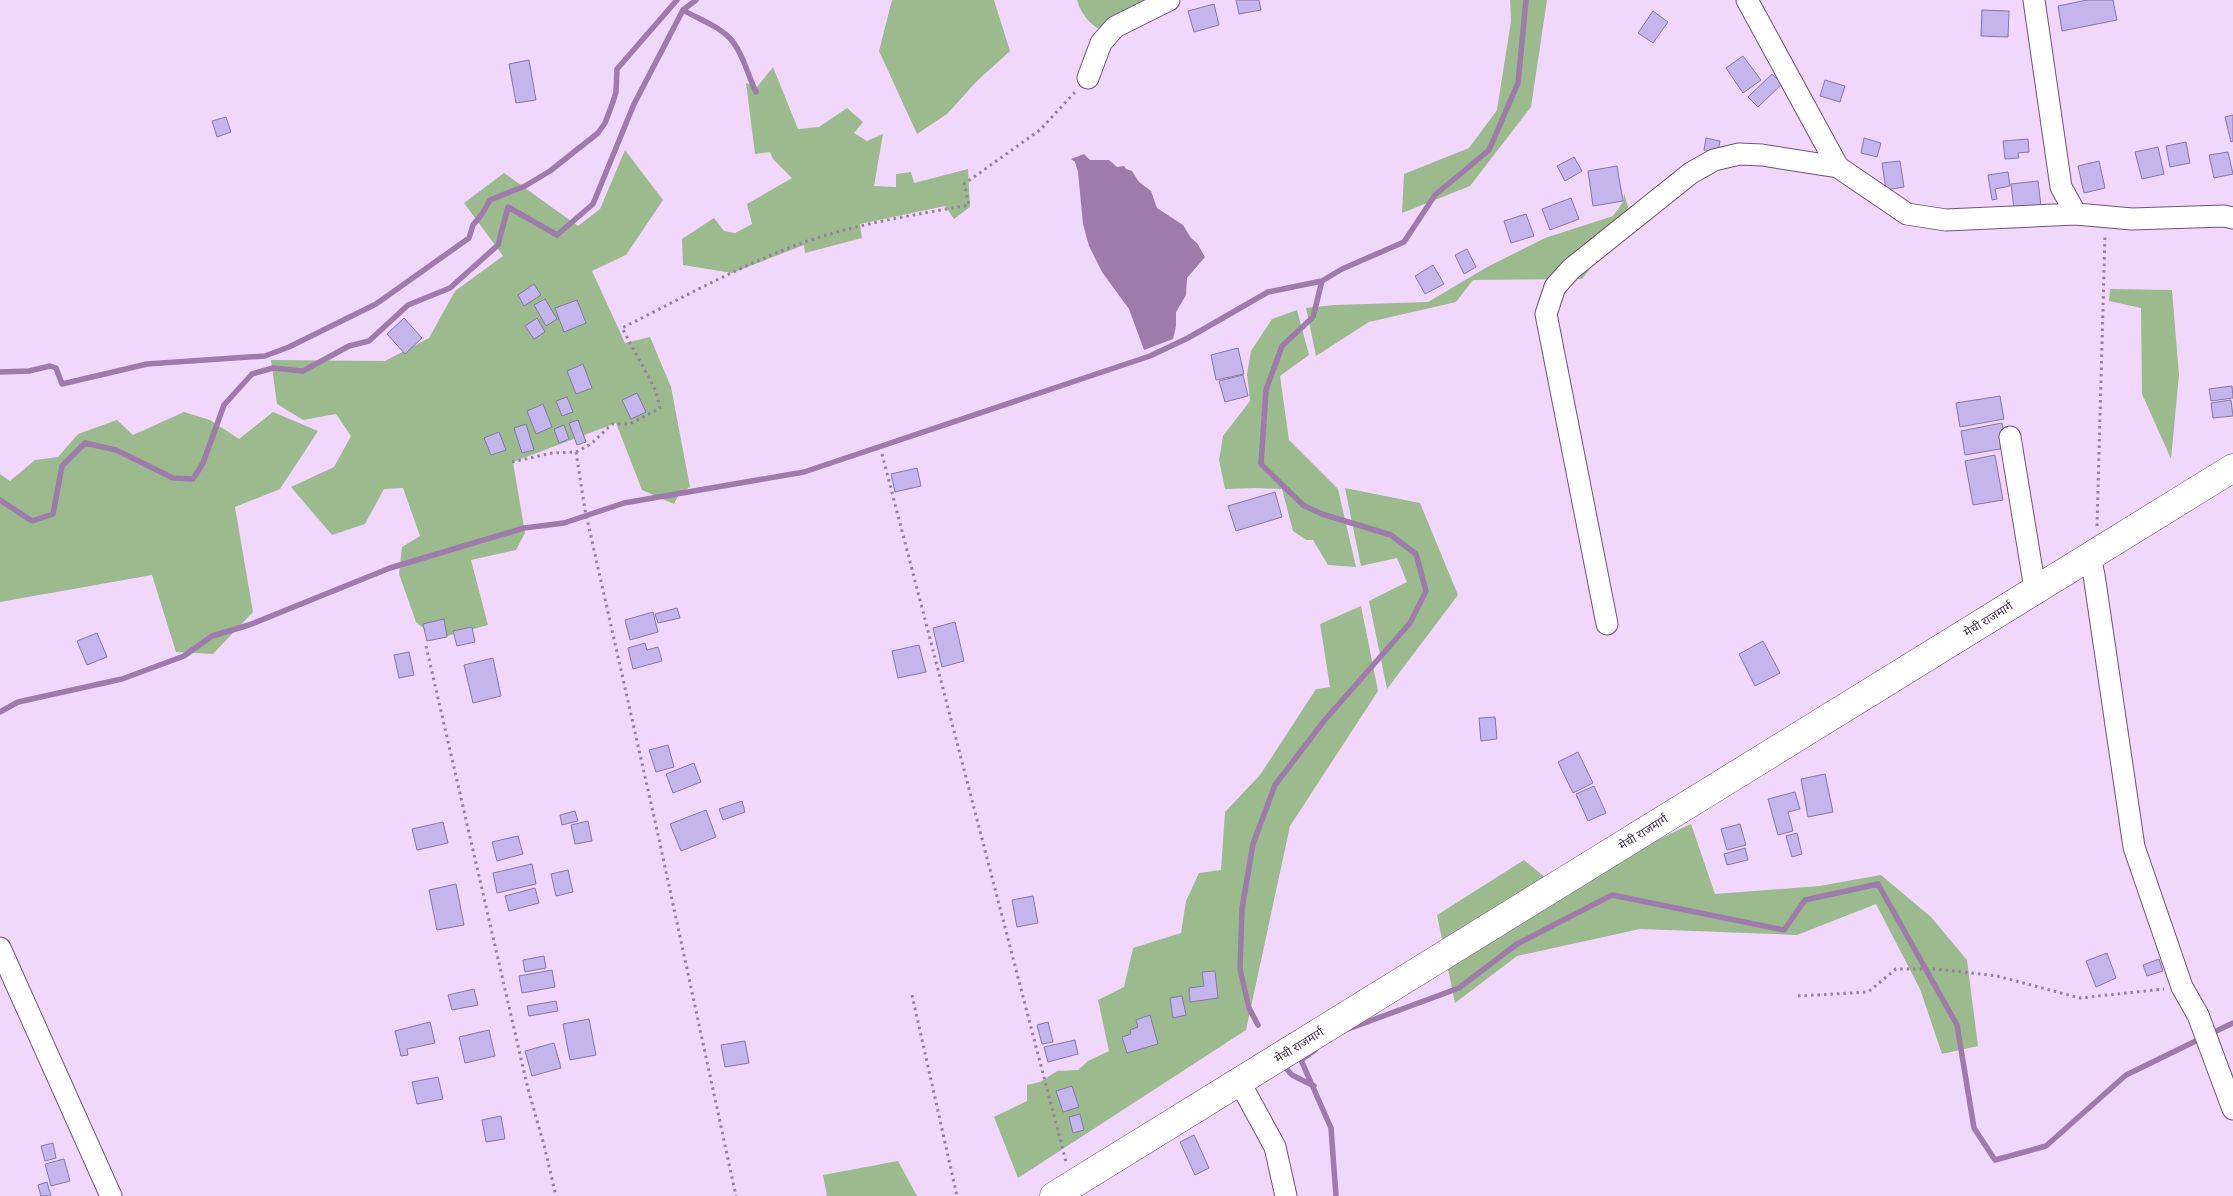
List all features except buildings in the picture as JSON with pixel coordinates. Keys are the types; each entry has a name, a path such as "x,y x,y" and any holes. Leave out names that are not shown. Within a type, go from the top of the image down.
{"main road":[{"name":"मेची राजमार्ग","path":"1063,1190 2233,468"}],"street":[{"path":"1088,78 1101,43 1115,27 1169,0"},
{"path":"1747,0 1838,167"},
{"path":"2034,0 2061,188 2076,214"},
{"path":"1607,624 1546,314 1555,287 1571,269 1691,173 1714,160 1739,154 1762,155 1838,167 1907,214 1946,220 2076,214 2132,219 2224,216 2233,218"},
{"path":"2010,437 2035,589"},
{"path":"2094,554 2094,575 2134,847 2182,987 2198,1015 2233,1109"},
{"path":"0,948 111,1196"},
{"path":"1240,1081 1276,1147 1286,1196"}],"path":[{"path":"512,462 552,453 576,452 591,444 612,424 630,424 660,408 656,391 622,328 724,275 803,242 872,224 969,205 964,184 1040,130 1088,78"},
{"path":"2094,554 2106,217"},
{"path":"576,452 585,510 657,830 736,1196"},
{"path":"882,454 1063,1190"},
{"path":"426,646 528,1089 556,1196"},
{"path":"1798,996 1868,992 1896,969 1937,969 1996,976 2080,998 2182,987"},
{"path":"912,995 957,1196"}],"green space":[{"path":"892,0 994,0 1010,51 977,81 947,114 917,134 879,51"},
{"path":"1077,0 1145,0 1146,10 1112,36 1090,22 1082,12"},
{"path":"1510,0 1547,0 1531,107 1470,186 1402,213 1404,174 1469,148 1497,110 1511,21"},
{"path":"773,67 798,129 819,127 847,108 863,122 854,133 867,141 883,134 874,186 896,187 896,174 911,172 914,183 968,169 970,207 954,219 945,206 860,224 862,238 805,253 804,245 732,273 683,265 682,239 714,218 724,231 735,233 752,224 747,204 792,178 773,159 770,152 755,154 746,83 757,87"},
{"path":"625,150 663,200 626,255 592,271 625,343 650,337 671,387 690,487 679,494 674,504 642,490 616,423 513,462 525,533 516,550 471,560 488,625 436,639 416,622 399,574 402,547 420,536 403,488 384,489 365,524 332,535 291,487 334,467 351,436 336,414 303,420 277,404 271,360 385,361 429,338 455,291 503,256 464,203 504,173 578,226 600,209"},
{"path":"1624,193 1631,217 1582,279 1473,280 1456,302 1369,322 1316,356 1306,308 1334,305 1428,302 1489,266 1545,238 1613,216 1623,202"},
{"path":"2110,289 2172,290 2179,375 2171,459 2142,394 2141,308 2109,301"},
{"path":"1297,310 1309,355 1280,376 1289,440 1338,489 1356,567 1328,565 1313,540 1306,540 1293,531 1282,489 1225,489 1219,460 1223,436 1250,401 1247,374 1251,351 1272,319"},
{"path":"184,412 210,420 239,439 273,412 318,431 280,489 235,507 253,612 213,654 176,652 152,575 0,602 0,474 10,481 35,460 58,457 78,434 117,420 133,435"},
{"path":"1345,488 1420,503 1458,595 1387,689 1369,601 1407,582 1397,558 1361,566"},
{"path":"1361,606 1378,691 1290,826 1246,1030 1018,1178 994,1117 1027,1101 1027,1085 1040,1082 1057,1071 1078,1070 1088,1061 1109,1051 1098,1000 1124,987 1133,948 1181,933 1186,901 1199,873 1221,870 1225,812 1260,775 1316,689 1330,687 1320,624"},
{"path":"1691,824 1715,894 1819,886 1881,875 1931,917 1967,960 1978,1046 1942,1054 1920,989 1876,904 1797,935 1640,929 1517,956 1455,1003 1437,915 1524,860 1557,887"},
{"path":"898,1161 917,1196 827,1196 823,1175"}],"shaded area":[{"path":"1084,154 1090,160 1109,160 1117,167 1124,166 1132,171 1139,182 1151,191 1157,208 1183,225 1205,257 1187,278 1186,295 1176,312 1176,326 1173,339 1144,350 1129,309 1102,272 1089,246 1083,224 1078,172 1075,162 1071,159"}],"waterway":[{"path":"0,372 29,371 50,366 56,368 62,384 147,364 265,356 289,347 376,304 469,238 473,225 490,200 525,186 550,171 598,133 605,123 616,92 617,69 677,0"},
{"path":"0,500 32,521 53,514 62,466 85,443 116,450 173,478 193,479 203,463 224,405 252,374 273,368 303,371 349,346 369,341 408,305 450,288 498,245 508,207 557,235 593,204 634,104 683,10 696,0"},
{"path":"1258,1025 1249,1008 1240,969 1242,909 1253,844 1275,785 1324,721 1410,623 1426,591 1416,554 1391,535 1322,514 1303,505 1261,464 1266,390 1282,346 1313,317 1322,281 1342,269 1404,242 1435,195 1489,150 1518,83 1526,0"},
{"path":"683,10 723,32 733,42 740,53 756,92"},
{"path":"0,712 18,702 122,679 184,656 212,636 249,625 390,568 524,528 564,523 624,503 804,472 1150,356 1188,338 1268,292 1322,281"},
{"path":"1348,1029 1459,988 1517,944 1612,895 1784,930 1805,900 1878,884 1957,1025 1974,1128 1995,1160 2046,1146 2126,1075 2202,1038"},
{"path":"2210,1034 2233,1023"},
{"path":"1315,1050 1301,1060 1331,1128 1336,1196"},
{"path":"1282,1064 1292,1075 1314,1086"}]}
